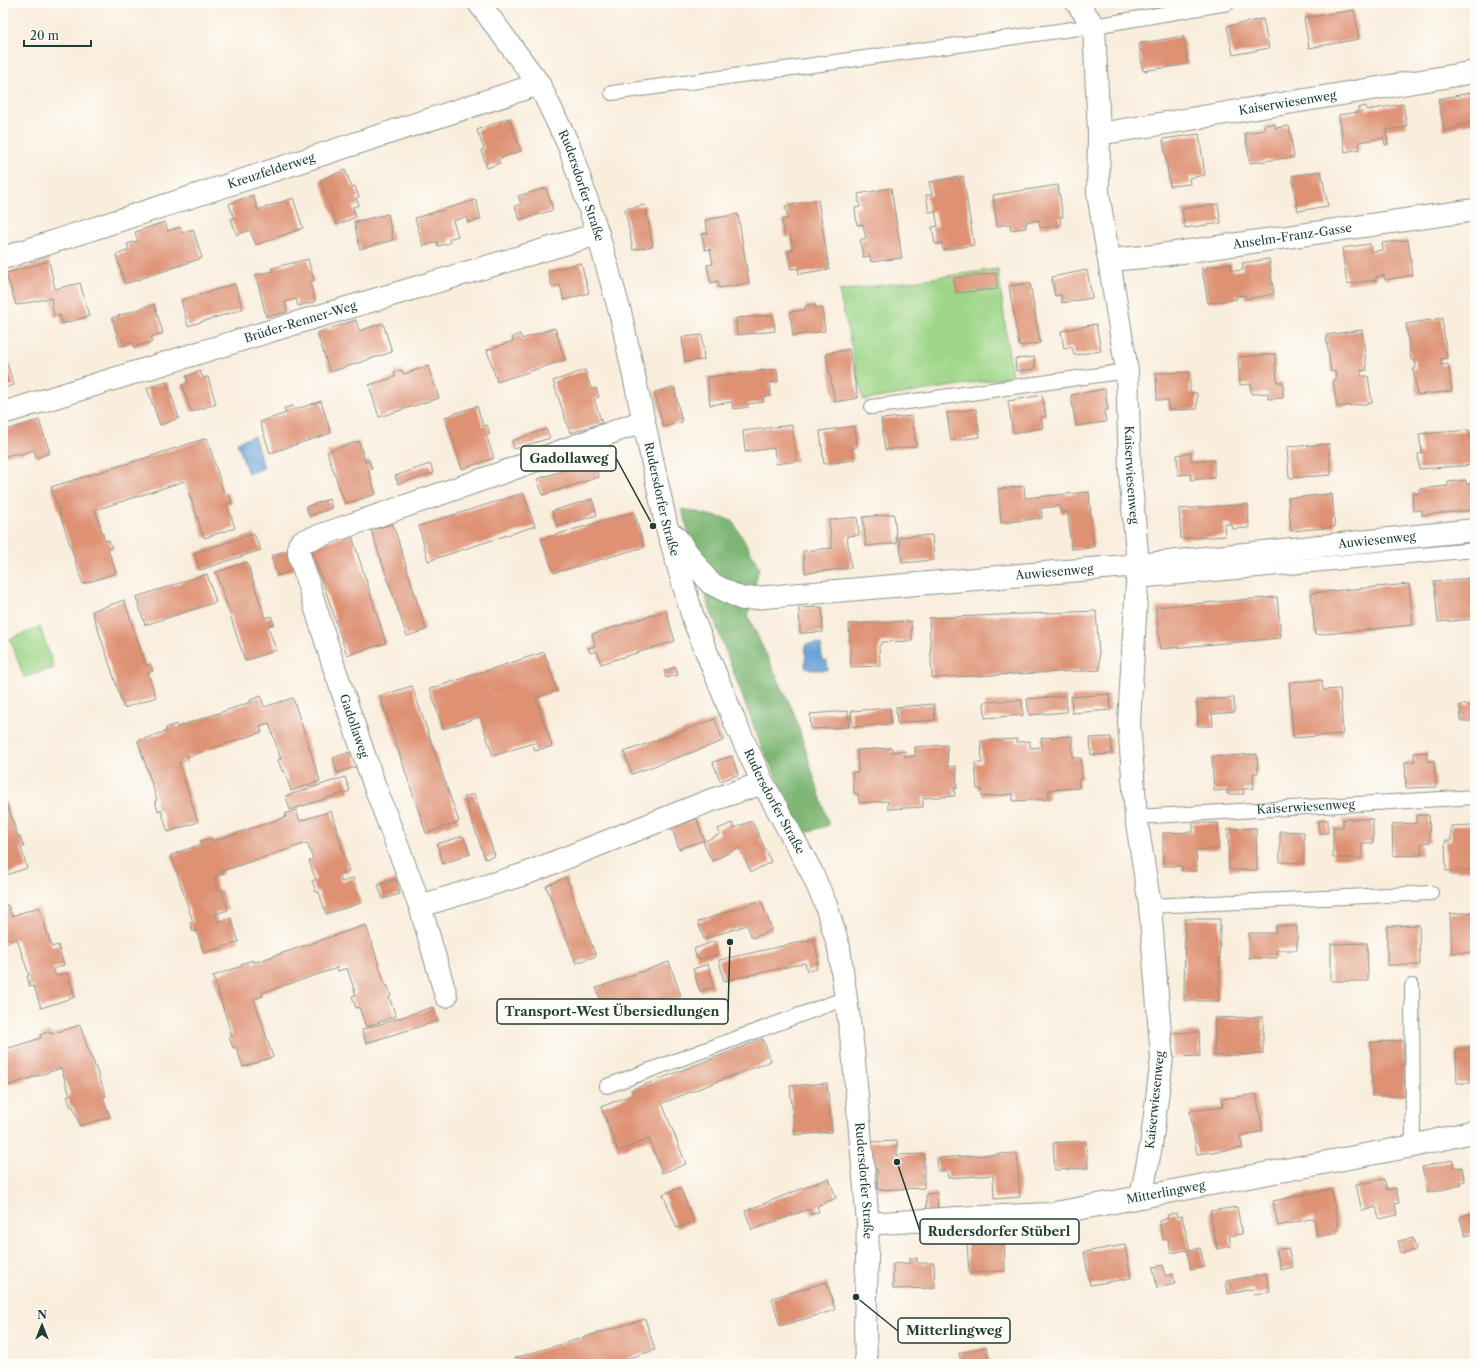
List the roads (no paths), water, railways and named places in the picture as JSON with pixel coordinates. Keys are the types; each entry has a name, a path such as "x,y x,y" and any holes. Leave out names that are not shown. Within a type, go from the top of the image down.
{"street":[{"name":"Rudersdorfer Straße","path":"479,3 538,84 570,146 598,234 621,316 666,524 694,621 736,725 763,783 811,871 826,905 840,948 868,1224 865,1327 866,1364"},
{"path":"1077,3 1094,26"},
{"name":"Kaiserwiesenweg","path":"1094,26 1099,134 1098,193 1127,371 1130,472 1137,573 1129,722 1136,817 1150,906 1162,1058 1151,1146 1141,1197"},
{"name":"Kaiserwiesenweg","path":"1099,134 1475,72"},
{"name":"Kreuzfelderweg","path":"3,258 538,84"},
{"name":"Anselm-Franz-Gasse","path":"1109,260 1155,256 1475,210"},
{"name":"Brüder-Renner-Weg","path":"3,413 306,320 598,234"},
{"name":"Gadollaweg","path":"420,906 374,784 333,664 299,554 299,545 304,540 504,472 643,421"},
{"name":"Auwiesenweg","path":"666,524 710,584 742,599 1137,573 1475,530"},
{"path":"446,996 420,906 526,874 709,801 763,783"},
{"name":"Mitterlingweg","path":"868,1224 1050,1214 1414,1146 1475,1131"}],"lane":[{"path":"612,93 1094,26 1228,3"},
{"path":"872,407 1127,371"},
{"name":"Auwiesenweg","path":"1137,573 1475,550"},
{"name":"Kaiserwiesenweg","path":"1136,817 1475,797"},
{"path":"1150,906 1431,894"},
{"path":"1412,986 1414,1146"},
{"path":"607,1086 846,998"}],"water":[{"path":"254,436 264,468 248,474 237,442"},
{"path":"817,643 821,645 822,660 827,661 828,670 811,670 805,667 806,644"}],"place":[{"name":"Gadollaweg","path":"653,526"},
{"name":"Transport-West Übersiedlungen","path":"730,942"},
{"name":"Rudersdorfer Stüberl","path":"897,1162"},
{"name":"Mitterlingweg","path":"856,1297"}]}
